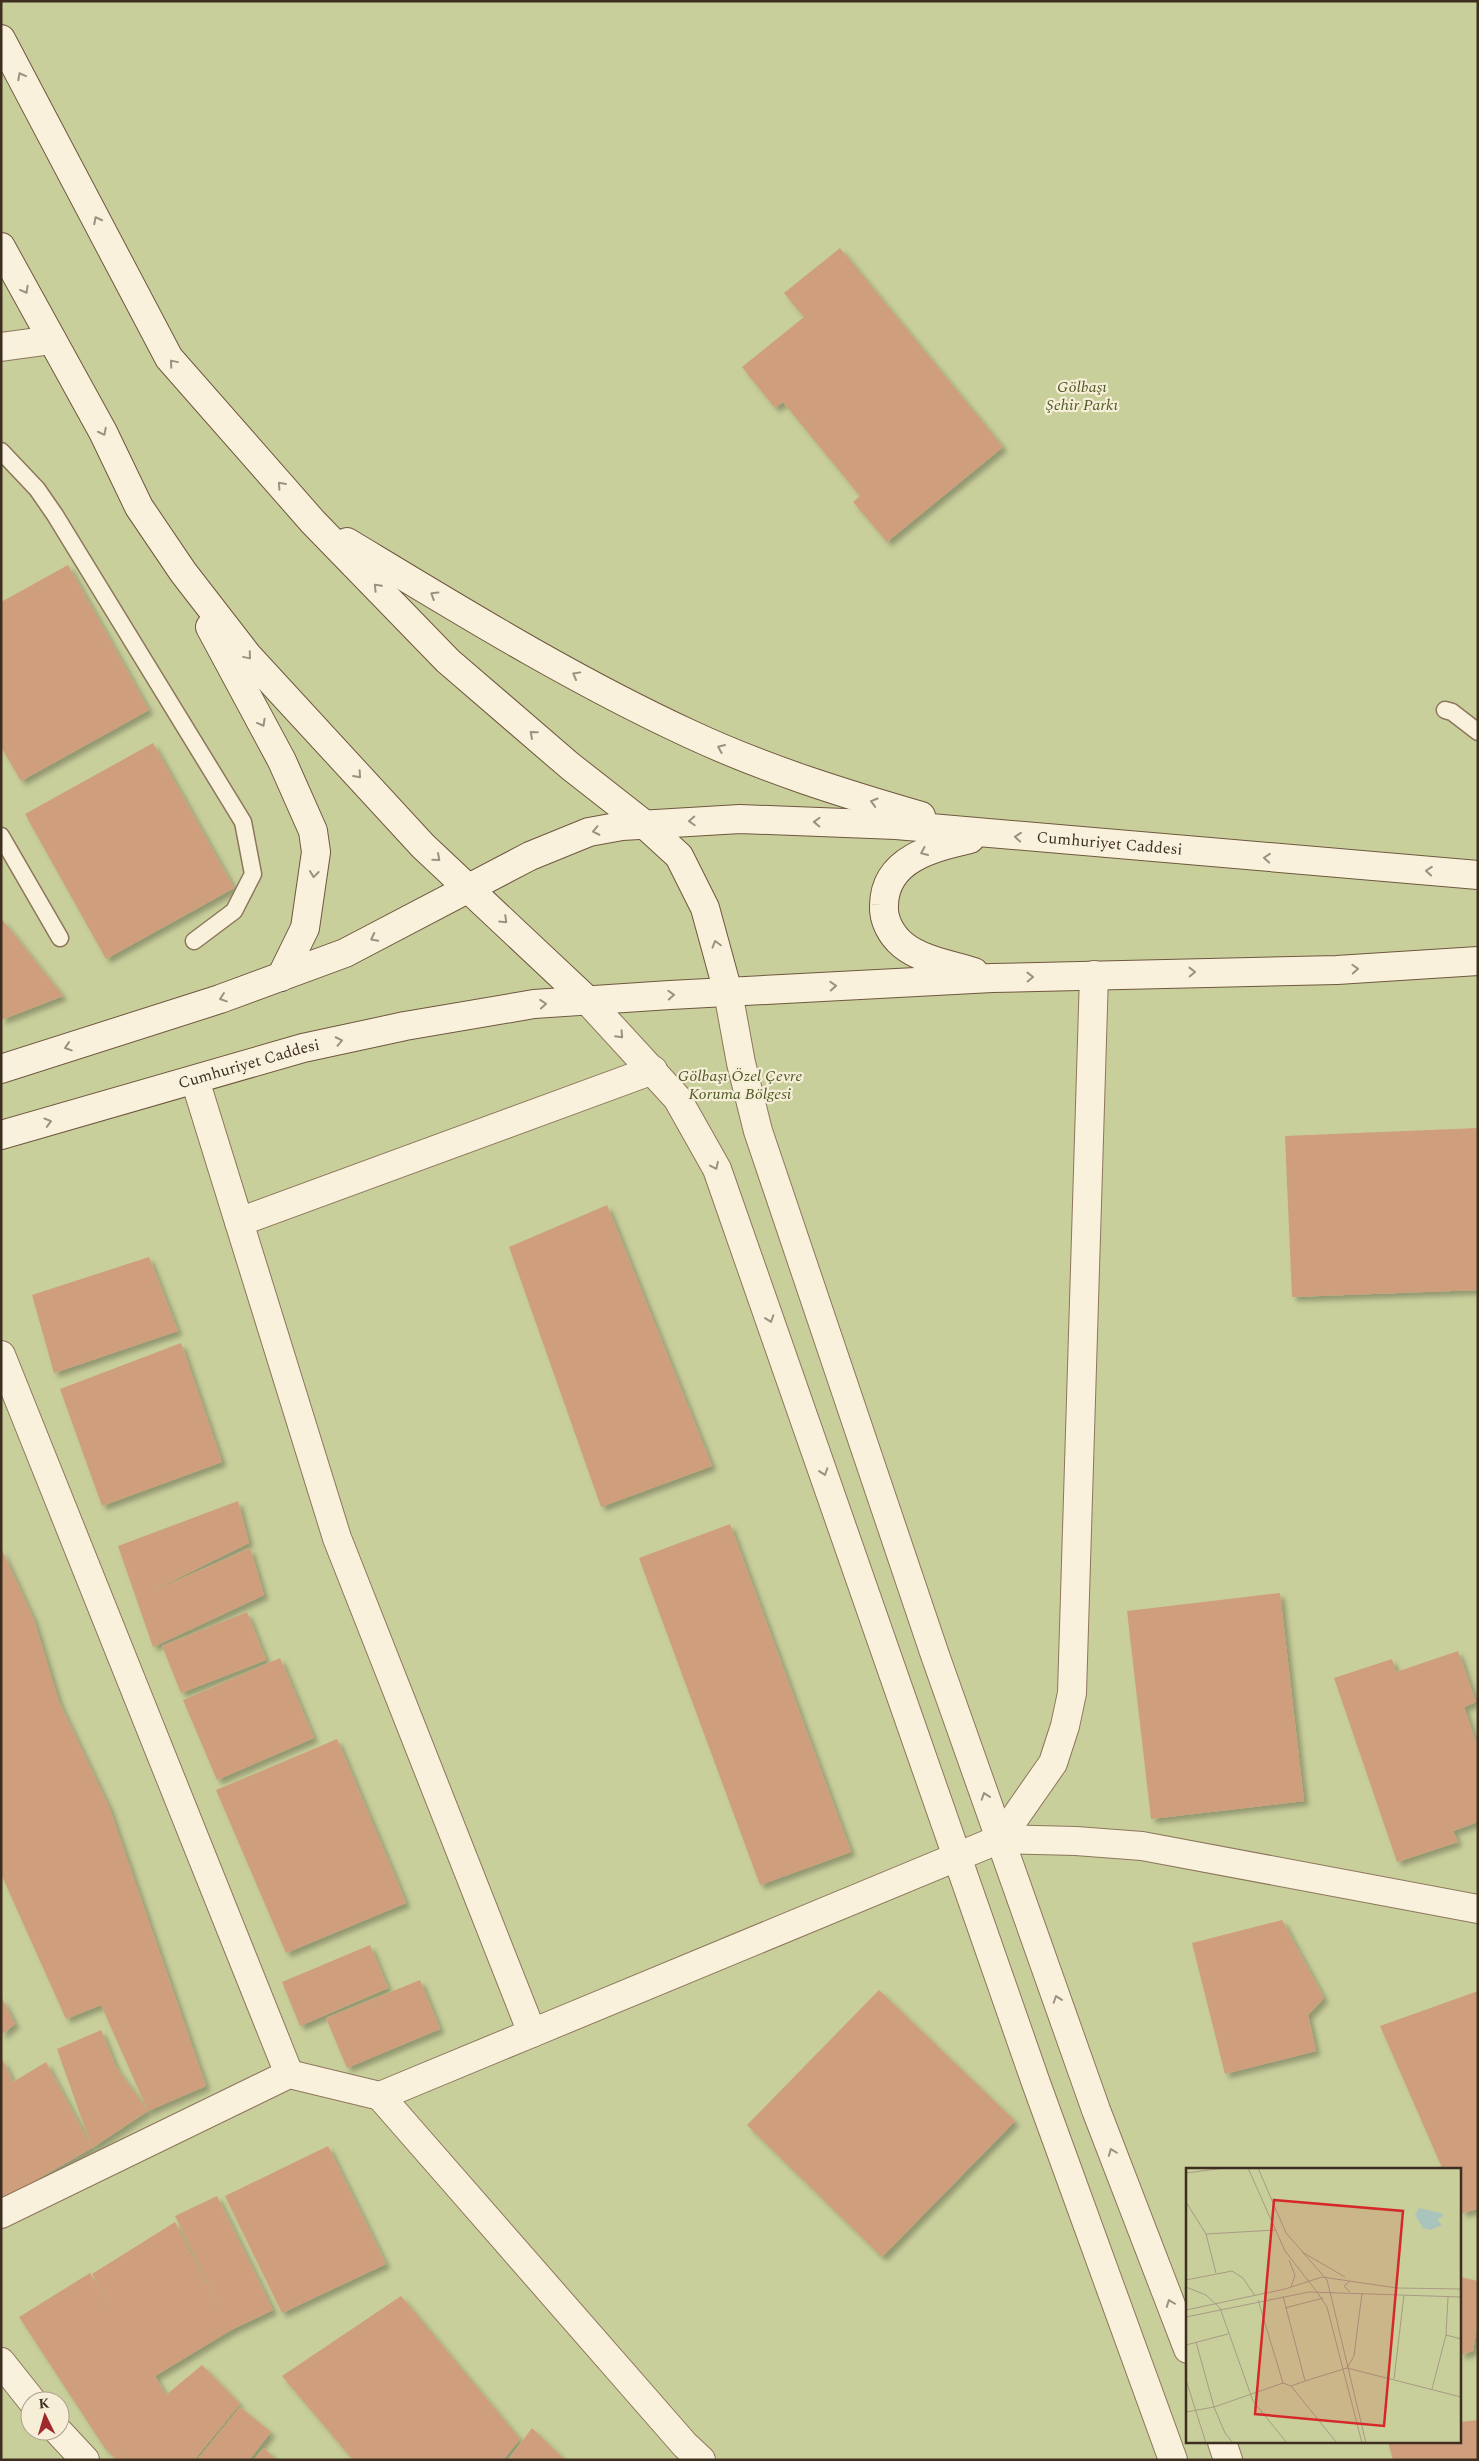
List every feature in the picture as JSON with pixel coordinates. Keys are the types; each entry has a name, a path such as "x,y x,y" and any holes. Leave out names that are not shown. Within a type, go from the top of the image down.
{"street":[{"path":"1,39 168,358 313,522 448,660 570,766 644,824 679,856 690,874 705,908 728,992 741,1063 758,1131 932,1646 1000,1839 1096,2110 1186,2344"},
{"path":"1,247 103,432 139,507 183,572 248,656 407,829 587,1000 653,1070 677,1098 717,1169 1040,2092 1173,2460"},
{"path":"1,347 52,340"},
{"path":"313,522 467,615 689,734 759,764 835,792 988,834"},
{"path":"1,1069 220,999 280,977 305,928 316,852 313,831 282,761 223,654 183,572"},
{"name":"Cumhuriyet Caddesi","path":"280,977 346,953 468,887 538,852 589,832 644,824 740,820 896,826 1478,875"},
{"path":"988,834 924,851 909,860 888,881 884,893 883,911 893,936 904,946 916,953 992,978 1338,970 1478,961"},
{"path":"1000,1839 1053,1763 1065,1726 1072,1693 1094,975"},
{"name":"Cumhuriyet Caddesi","path":"1,1136 303,1048 405,1026 499,1010 587,1000 992,978"},
{"path":"239,1222 653,1070"},
{"path":"195,1080 337,1538 532,2032"},
{"path":"1,1355 289,2074"},
{"path":"380,2096 1000,1839 1076,1840 1142,1846 1478,1910"},
{"path":"1,2214 289,2074 380,2096 685,2445 701,2460"},
{"path":"1,2362 24,2391"},
{"path":"67,2441 85,2460"},
{"path":"1223,2444 1228,2460"}],"lane":[{"path":"1,451 37,489 55,515 243,822 253,874 234,911 194,941"},
{"path":"1445,710 1452,712 1478,732"},
{"path":"1,836 60,938"}],"green space":[{"name":"Gölbaşı Özel Çevre Koruma Bölgesi","path":"1,1 1478,1 1478,2460 1,2460"}],"building":[{"path":"840,248 1003,447 887,542 853,502 860,496 783,402 775,408 742,367 804,317 784,293"},
{"path":"68,565 149,710 21,781 1,747 1,602"},
{"path":"153,743 234,888 106,959 25,814"},
{"path":"1,918 63,996 1,1020"},
{"path":"1478,1128 1478,1290 1292,1297 1285,1136"},
{"path":"607,1205 712,1466 601,1507 509,1247"},
{"path":"149,1257 178,1331 54,1373 32,1295"},
{"path":"181,1343 222,1462 102,1506 60,1389"},
{"path":"238,1501 249,1543 146,1594 250,1548 264,1595 153,1647 118,1546"},
{"path":"730,1524 851,1852 760,1885 639,1558"},
{"path":"1,1548 34,1620 59,1702 109,1807 206,2086 148,2111 101,2005 66,2019 1,1874"},
{"path":"1280,1593 1304,1801 1151,1819 1127,1611"},
{"path":"247,1612 266,1660 181,1693 162,1646"},
{"path":"1458,1651 1476,1702 1464,1707 1478,1748 1478,1822 1453,1831 1458,1842 1397,1862 1334,1678 1392,1659 1396,1672"},
{"path":"280,1658 314,1738 217,1780 183,1700"},
{"path":"337,1739 406,1903 286,1953 216,1790"},
{"path":"1282,1920 1324,1998 1308,2015 1316,2051 1225,2074 1192,1943"},
{"path":"370,1945 388,1988 300,2026 282,1982"},
{"path":"420,1980 440,2029 347,2068 326,2018"},
{"path":"879,1990 1015,2121 882,2257 747,2125"},
{"path":"1478,1991 1478,2209 1463,2213 1462,2211 1462,2168 1442,2168 1380,2026"},
{"path":"1,1996 15,2024 1,2035"},
{"path":"101,2030 116,2067 148,2111 92,2148 57,2049"},
{"path":"1,2056 13,2082 46,2062 92,2148 1,2200"},
{"path":"328,2146 386,2264 282,2313 225,2196"},
{"path":"217,2196 273,2310 231,2330 155,2376 166,2395 202,2365 240,2404 194,2460 117,2460 104,2447 70,2395 70,2391 67,2391 19,2317 90,2273 116,2314 92,2274 175,2222 222,2312 175,2216"},
{"path":"1462,2277 1478,2281 1478,2320 1473,2351 1462,2354"},
{"path":"401,2296 520,2439 503,2460 353,2460 282,2376"},
{"path":"240,2407 271,2432 249,2460 197,2460"},
{"path":"1478,2420 1478,2460 1393,2460 1389,2444 1462,2444 1462,2422"},
{"path":"532,2428 565,2460 508,2460"},
{"path":"264,2448 276,2460 254,2460"}],"park label":[{"name":"Gölbaşı Şehir Parkı","path":"1082,396"}]}
